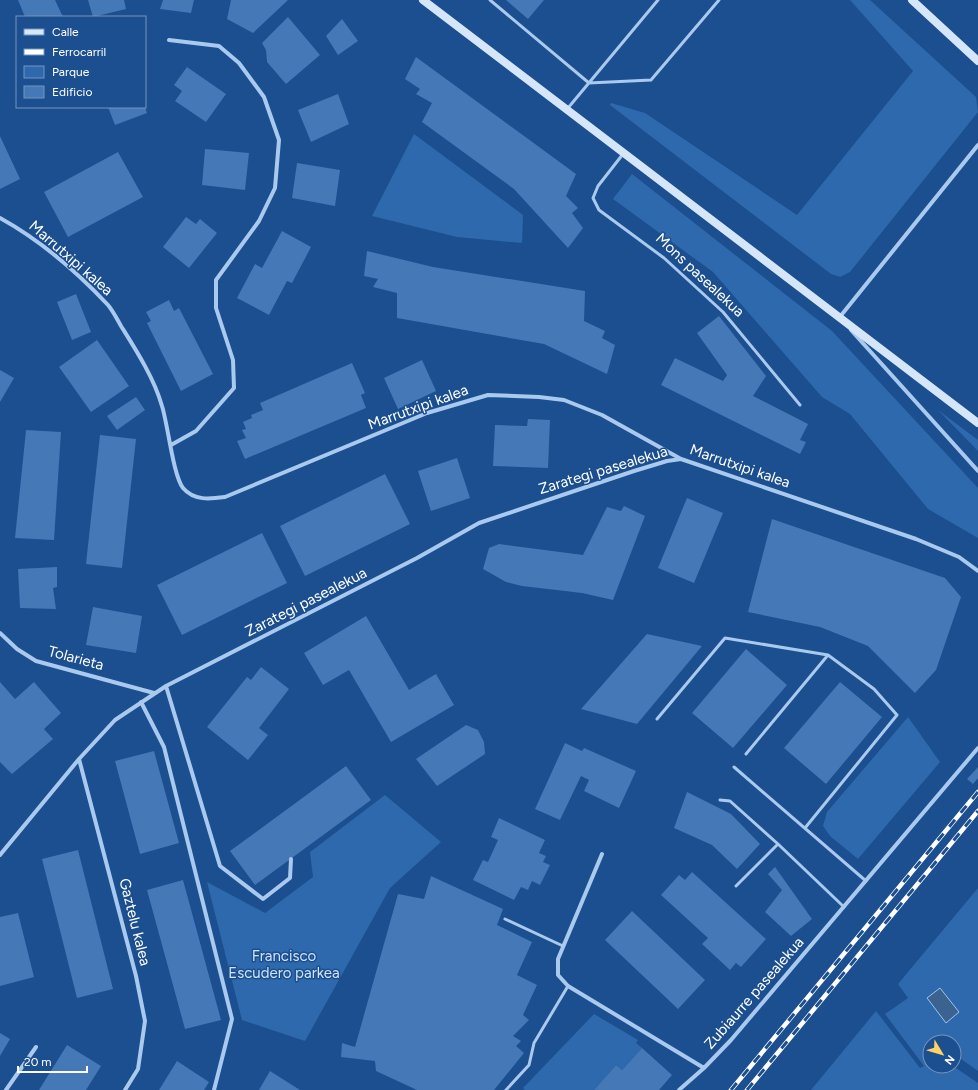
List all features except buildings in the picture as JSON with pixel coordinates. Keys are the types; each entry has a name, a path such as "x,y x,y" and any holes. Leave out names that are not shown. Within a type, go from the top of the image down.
{"main road":[{"path":"423,0 978,423"},
{"path":"912,0 978,61"}],"street":[{"path":"169,40 220,46 239,63 264,97 279,140 274,188 259,220 216,280 216,308 233,360 234,388 196,431 171,445"},
{"path":"978,145 839,317 978,471"},
{"name":"Marrutxipi kalea","path":"0,218 36,241 69,268 109,306 147,372 162,405 176,471 183,488 197,498 209,499 225,497 284,474 428,413 488,395 564,400 602,415 681,460 916,539 959,557 978,571"},
{"name":"Zarategi pasealekua","path":"0,855 80,759 115,720 166,686 417,558 479,523 634,471 667,461 681,460"},
{"name":"Tolarieta","path":"0,633 17,649 36,660 154,693"},
{"path":"166,686 220,866 263,899 290,878 291,859"},
{"path":"141,702 164,747 232,1018 214,1090"},
{"name":"Zubiaurre pasealekua","path":"679,1090 704,1068 731,1040 978,748"},
{"name":"Gaztelu kalea","path":"80,759 134,968 145,1021 138,1070 125,1090"},
{"path":"602,854 558,959 558,974 568,986 704,1068"},
{"path":"6,1090 36,1047"}],"lane":[{"path":"490,0 589,83 651,80 719,0"},
{"path":"566,110 658,0"},
{"name":"Mons pasealekua","path":"624,153 598,186 593,198 599,210 664,258 723,312 800,405"},
{"path":"658,719 725,638 828,655 874,689 897,715 805,828"},
{"path":"746,754 828,655"},
{"path":"734,767 866,881"},
{"path":"720,800 730,802 778,844 844,907"},
{"path":"736,886 778,844"},
{"path":"505,919 563,946"},
{"path":"506,1090 529,1065 534,1043 568,986"}],"green space":[{"path":"850,0 870,0 976,97 978,112 850,272 840,277 831,274 610,105 611,103 645,113 797,215 913,71"},
{"path":"414,134 523,215 522,243 457,237 372,216"},
{"path":"632,174 832,331 978,488 978,538 928,509 850,414 822,397 713,272 613,199"},
{"path":"938,410 978,440 978,451"},
{"path":"908,717 940,762 858,859 830,836 823,826 827,812"},
{"name":"Francisco Escudero parkea","path":"385,795 441,842 390,888 305,1041 242,1020 207,882 265,913 313,877 310,852"},
{"path":"978,888 978,1071 962,1060 962,1034 922,1034 922,1063 885,1014 908,998 898,984"},
{"path":"876,1011 920,1068 922,1067 922,1074 962,1074 962,1072 978,1083 978,1090 811,1090"},
{"path":"594,1014 638,1040 636,1043 642,1048 622,1070 616,1065 594,1090 525,1090 523,1088"}],"shaded area":[{"path":"940,988 959,1012 946,1023 927,998"}],"railway":[{"path":"731,1090 978,792"},
{"path":"747,1090 978,811"}]}
